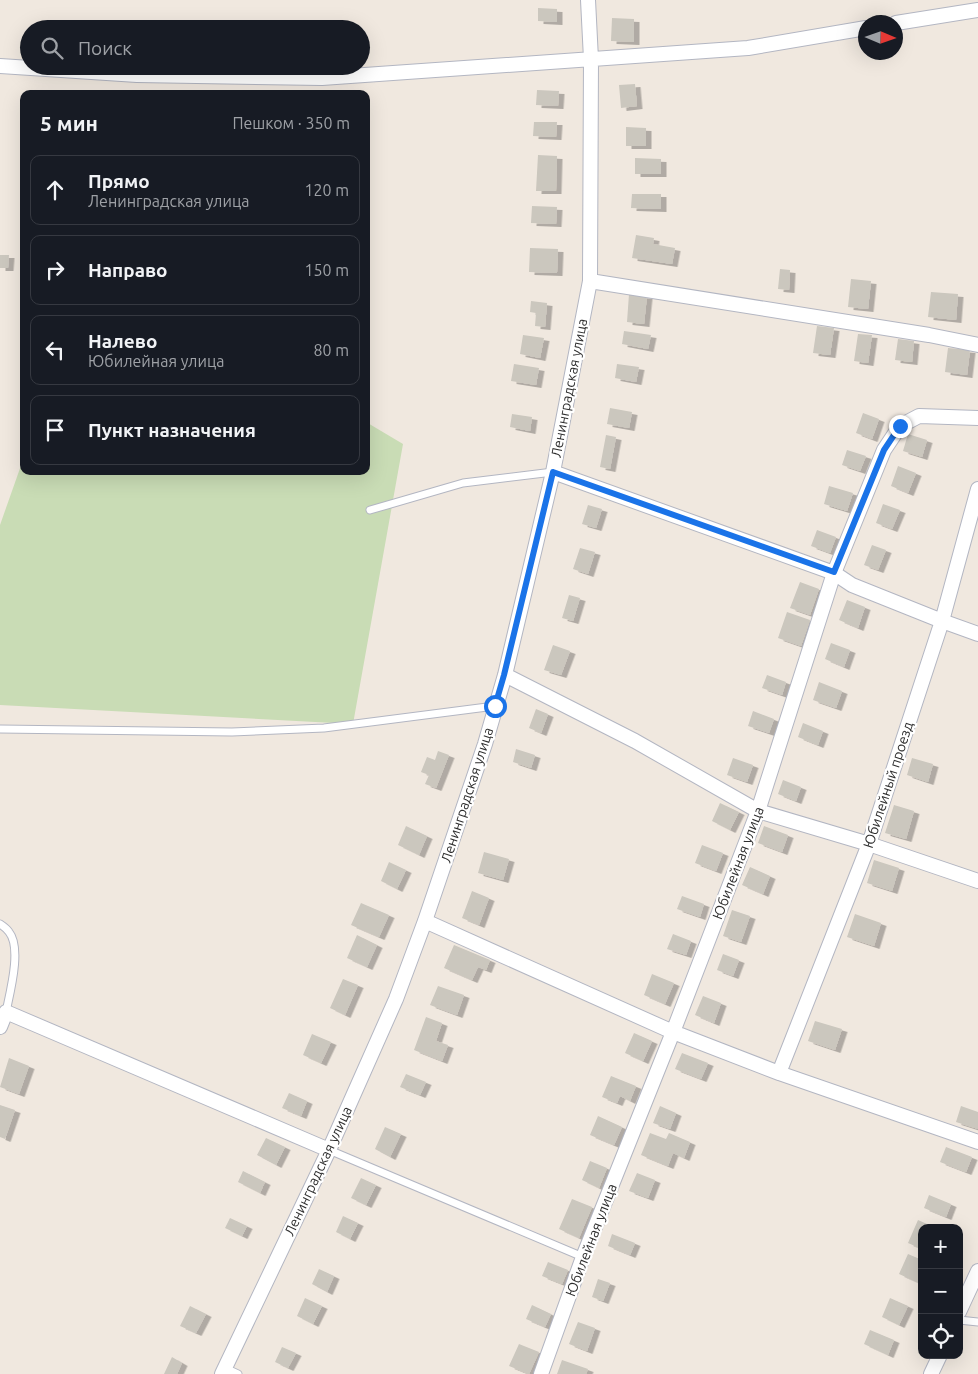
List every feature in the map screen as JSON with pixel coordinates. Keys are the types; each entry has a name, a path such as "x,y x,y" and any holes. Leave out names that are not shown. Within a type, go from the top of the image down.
{"street":[{"name":"Ленинградская улица","path":"229,1372 396,999 425,921 485,744 504,675 553,472 590,280 591,59 588,0"},
{"path":"903,22 978,10"},
{"path":"370,75 748,48 858,29"},
{"path":"0,66 20,67"},
{"path":"137,75 322,78 364,75"},
{"path":"590,280 978,345"},
{"name":"Юбилейная улица","path":"541,1374 583,1256 673,1032 758,812 834,572 884,450 900,426 920,416 978,418"},
{"path":"553,472 834,572 852,585 978,634"},
{"name":"Юбилейный проезд","path":"779,1073 869,844 942,621 978,489"},
{"path":"504,675 635,741 758,812 869,844 978,880"},
{"path":"425,921 673,1032 779,1073 978,1142"},
{"path":"0,1027 6,1012 329,1150"},
{"path":"963,1303 978,1271"},
{"path":"931,1374 938,1359"}],"lane":[{"path":"370,510 463,483 553,472"},
{"path":"0,729 232,732 324,728 495,706"},
{"path":"0,924 9,932 15,944 13,975 6,1012"},
{"path":"329,1150 583,1256"},
{"path":"963,1320 978,1322"}],"green space":[{"path":"370,424 403,444 353,724 0,705 0,525 20,468 20,475 370,475"}],"building":[{"path":"538,8 557,9 557,22 538,21"},
{"path":"612,18 634,19 634,42 611,41"},
{"path":"635,84 637,106 621,108 619,85"},
{"path":"537,90 559,91 558,106 536,105"},
{"path":"534,122 557,122 556,137 533,136"},
{"path":"626,127 646,128 646,146 626,146"},
{"path":"538,155 557,156 556,191 536,191"},
{"path":"635,158 661,159 661,174 635,174"},
{"path":"632,194 661,194 661,209 631,208"},
{"path":"532,206 557,207 556,224 531,223"},
{"path":"636,235 654,238 653,244 675,248 672,264 632,258"},
{"path":"530,248 558,249 557,273 529,272"},
{"path":"0,255 9,255 8,268 0,268"},
{"path":"780,269 790,270 789,290 778,289"},
{"path":"851,279 871,281 868,309 848,307"},
{"path":"931,292 958,294 956,320 928,317"},
{"path":"629,294 647,296 644,324 627,322"},
{"path":"531,301 547,303 545,327 535,326 536,313 530,312"},
{"path":"817,326 834,328 830,355 813,353"},
{"path":"624,331 651,335 648,349 622,344"},
{"path":"858,334 872,335 868,363 854,361"},
{"path":"523,335 544,338 540,358 520,354"},
{"path":"898,339 914,341 912,362 895,360"},
{"path":"948,348 970,350 967,375 945,372"},
{"path":"514,364 539,368 536,385 511,381"},
{"path":"617,364 639,367 636,382 615,378"},
{"path":"610,408 632,412 629,428 607,424"},
{"path":"863,413 879,419 872,439 856,433"},
{"path":"512,414 532,417 530,431 510,427"},
{"path":"908,434 927,440 922,457 903,451"},
{"path":"606,435 616,437 610,469 600,467"},
{"path":"847,450 866,456 860,471 842,465"},
{"path":"898,466 916,473 908,493 891,486"},
{"path":"829,486 853,493 847,511 824,504"},
{"path":"883,504 900,510 892,529 876,523"},
{"path":"588,505 602,509 596,528 582,524"},
{"path":"817,530 836,537 830,553 811,546"},
{"path":"872,545 886,550 878,570 864,565"},
{"path":"580,548 595,552 588,574 573,569"},
{"path":"800,582 819,589 810,615 790,608"},
{"path":"569,595 580,598 573,621 562,618"},
{"path":"847,600 865,607 858,628 839,620"},
{"path":"787,612 810,620 801,646 778,638"},
{"path":"831,643 850,650 844,667 825,659"},
{"path":"553,645 570,651 561,675 544,670"},
{"path":"767,675 786,682 782,695 762,688"},
{"path":"819,682 842,691 836,708 813,700"},
{"path":"536,709 548,714 541,733 529,728"},
{"path":"753,711 774,719 769,733 748,726"},
{"path":"803,723 823,731 818,745 798,737"},
{"path":"516,749 535,755 531,768 513,762"},
{"path":"438,751 449,755 436,788 425,784 429,775 421,772 427,757 435,760"},
{"path":"733,758 753,765 747,782 727,775"},
{"path":"912,758 933,764 928,782 907,775"},
{"path":"783,780 801,787 796,801 778,794"},
{"path":"720,803 739,812 730,830 712,821"},
{"path":"894,805 914,811 906,839 885,833"},
{"path":"406,826 427,836 419,855 398,845"},
{"path":"764,826 788,835 782,852 758,843"},
{"path":"702,845 723,853 716,871 695,863"},
{"path":"484,852 509,859 503,880 478,873"},
{"path":"874,860 899,868 892,891 867,883"},
{"path":"389,862 406,870 397,889 381,881"},
{"path":"750,867 770,876 763,894 742,885"},
{"path":"472,891 489,898 479,925 462,918"},
{"path":"682,896 704,904 700,917 677,909"},
{"path":"361,903 389,915 379,937 351,925"},
{"path":"732,910 750,916 741,942 723,936"},
{"path":"855,914 881,923 874,946 847,937"},
{"path":"673,934 691,941 686,955 667,949"},
{"path":"357,935 377,945 367,967 347,958"},
{"path":"454,945 490,960 486,970 478,967 472,980 444,968"},
{"path":"723,954 739,960 733,976 717,970"},
{"path":"652,974 674,983 665,1004 644,995"},
{"path":"343,979 358,985 345,1015 330,1008"},
{"path":"438,986 464,995 457,1015 430,1005"},
{"path":"703,996 721,1003 714,1023 695,1015"},
{"path":"426,1017 442,1023 436,1041 448,1045 442,1061 414,1050"},
{"path":"815,1021 842,1029 835,1050 808,1041"},
{"path":"634,1033 652,1041 643,1061 625,1053"},
{"path":"312,1034 331,1042 321,1063 303,1055"},
{"path":"682,1053 708,1063 701,1079 675,1069"},
{"path":"9,1058 29,1066 19,1094 0,1087"},
{"path":"406,1074 426,1082 420,1095 400,1087"},
{"path":"611,1076 636,1086 630,1101 620,1096 617,1103 602,1097"},
{"path":"289,1093 307,1101 301,1116 282,1108"},
{"path":"0,1105 15,1110 5,1139 0,1137"},
{"path":"660,1106 676,1113 670,1129 653,1123"},
{"path":"961,1106 978,1112 978,1129 956,1122"},
{"path":"598,1116 622,1127 614,1145 590,1135"},
{"path":"385,1127 401,1134 390,1157 375,1149"},
{"path":"650,1133 666,1139 669,1133 690,1142 684,1158 673,1153 668,1166 641,1155"},
{"path":"266,1138 285,1147 276,1165 257,1155"},
{"path":"946,1147 972,1157 966,1172 940,1162"},
{"path":"590,1161 607,1168 599,1188 582,1180"},
{"path":"243,1171 265,1182 260,1193 238,1182"},
{"path":"637,1173 655,1180 648,1198 629,1191"},
{"path":"361,1178 376,1185 366,1205 351,1198"},
{"path":"929,1195 951,1204 946,1217 924,1208"},
{"path":"572,1199 592,1207 579,1238 559,1229"},
{"path":"343,1216 358,1223 350,1239 336,1232"},
{"path":"230,1218 247,1226 242,1236 225,1228"},
{"path":"918,1220 927,1224 918,1224 918,1247 908,1243"},
{"path":"612,1234 635,1243 630,1255 608,1246"},
{"path":"908,1254 918,1258 918,1283 899,1274"},
{"path":"548,1262 568,1270 562,1284 542,1276"},
{"path":"319,1269 334,1276 327,1292 312,1284"},
{"path":"598,1279 610,1283 603,1301 592,1297"},
{"path":"305,1298 322,1306 313,1324 297,1316"},
{"path":"890,1298 908,1306 899,1325 882,1317"},
{"path":"532,1305 551,1314 545,1327 526,1319"},
{"path":"190,1306 206,1314 196,1333 180,1326"},
{"path":"578,1322 595,1328 587,1351 569,1344"},
{"path":"870,1330 894,1340 888,1355 864,1344"},
{"path":"519,1344 539,1352 529,1374 509,1366"},
{"path":"282,1347 296,1353 288,1368 275,1362"},
{"path":"172,1357 182,1363 177,1374 164,1374"},
{"path":"562,1360 588,1369 586,1374 557,1374"}],"route":[{"path":"495,706 553,472 834,572 884,450 900,426"}]}
